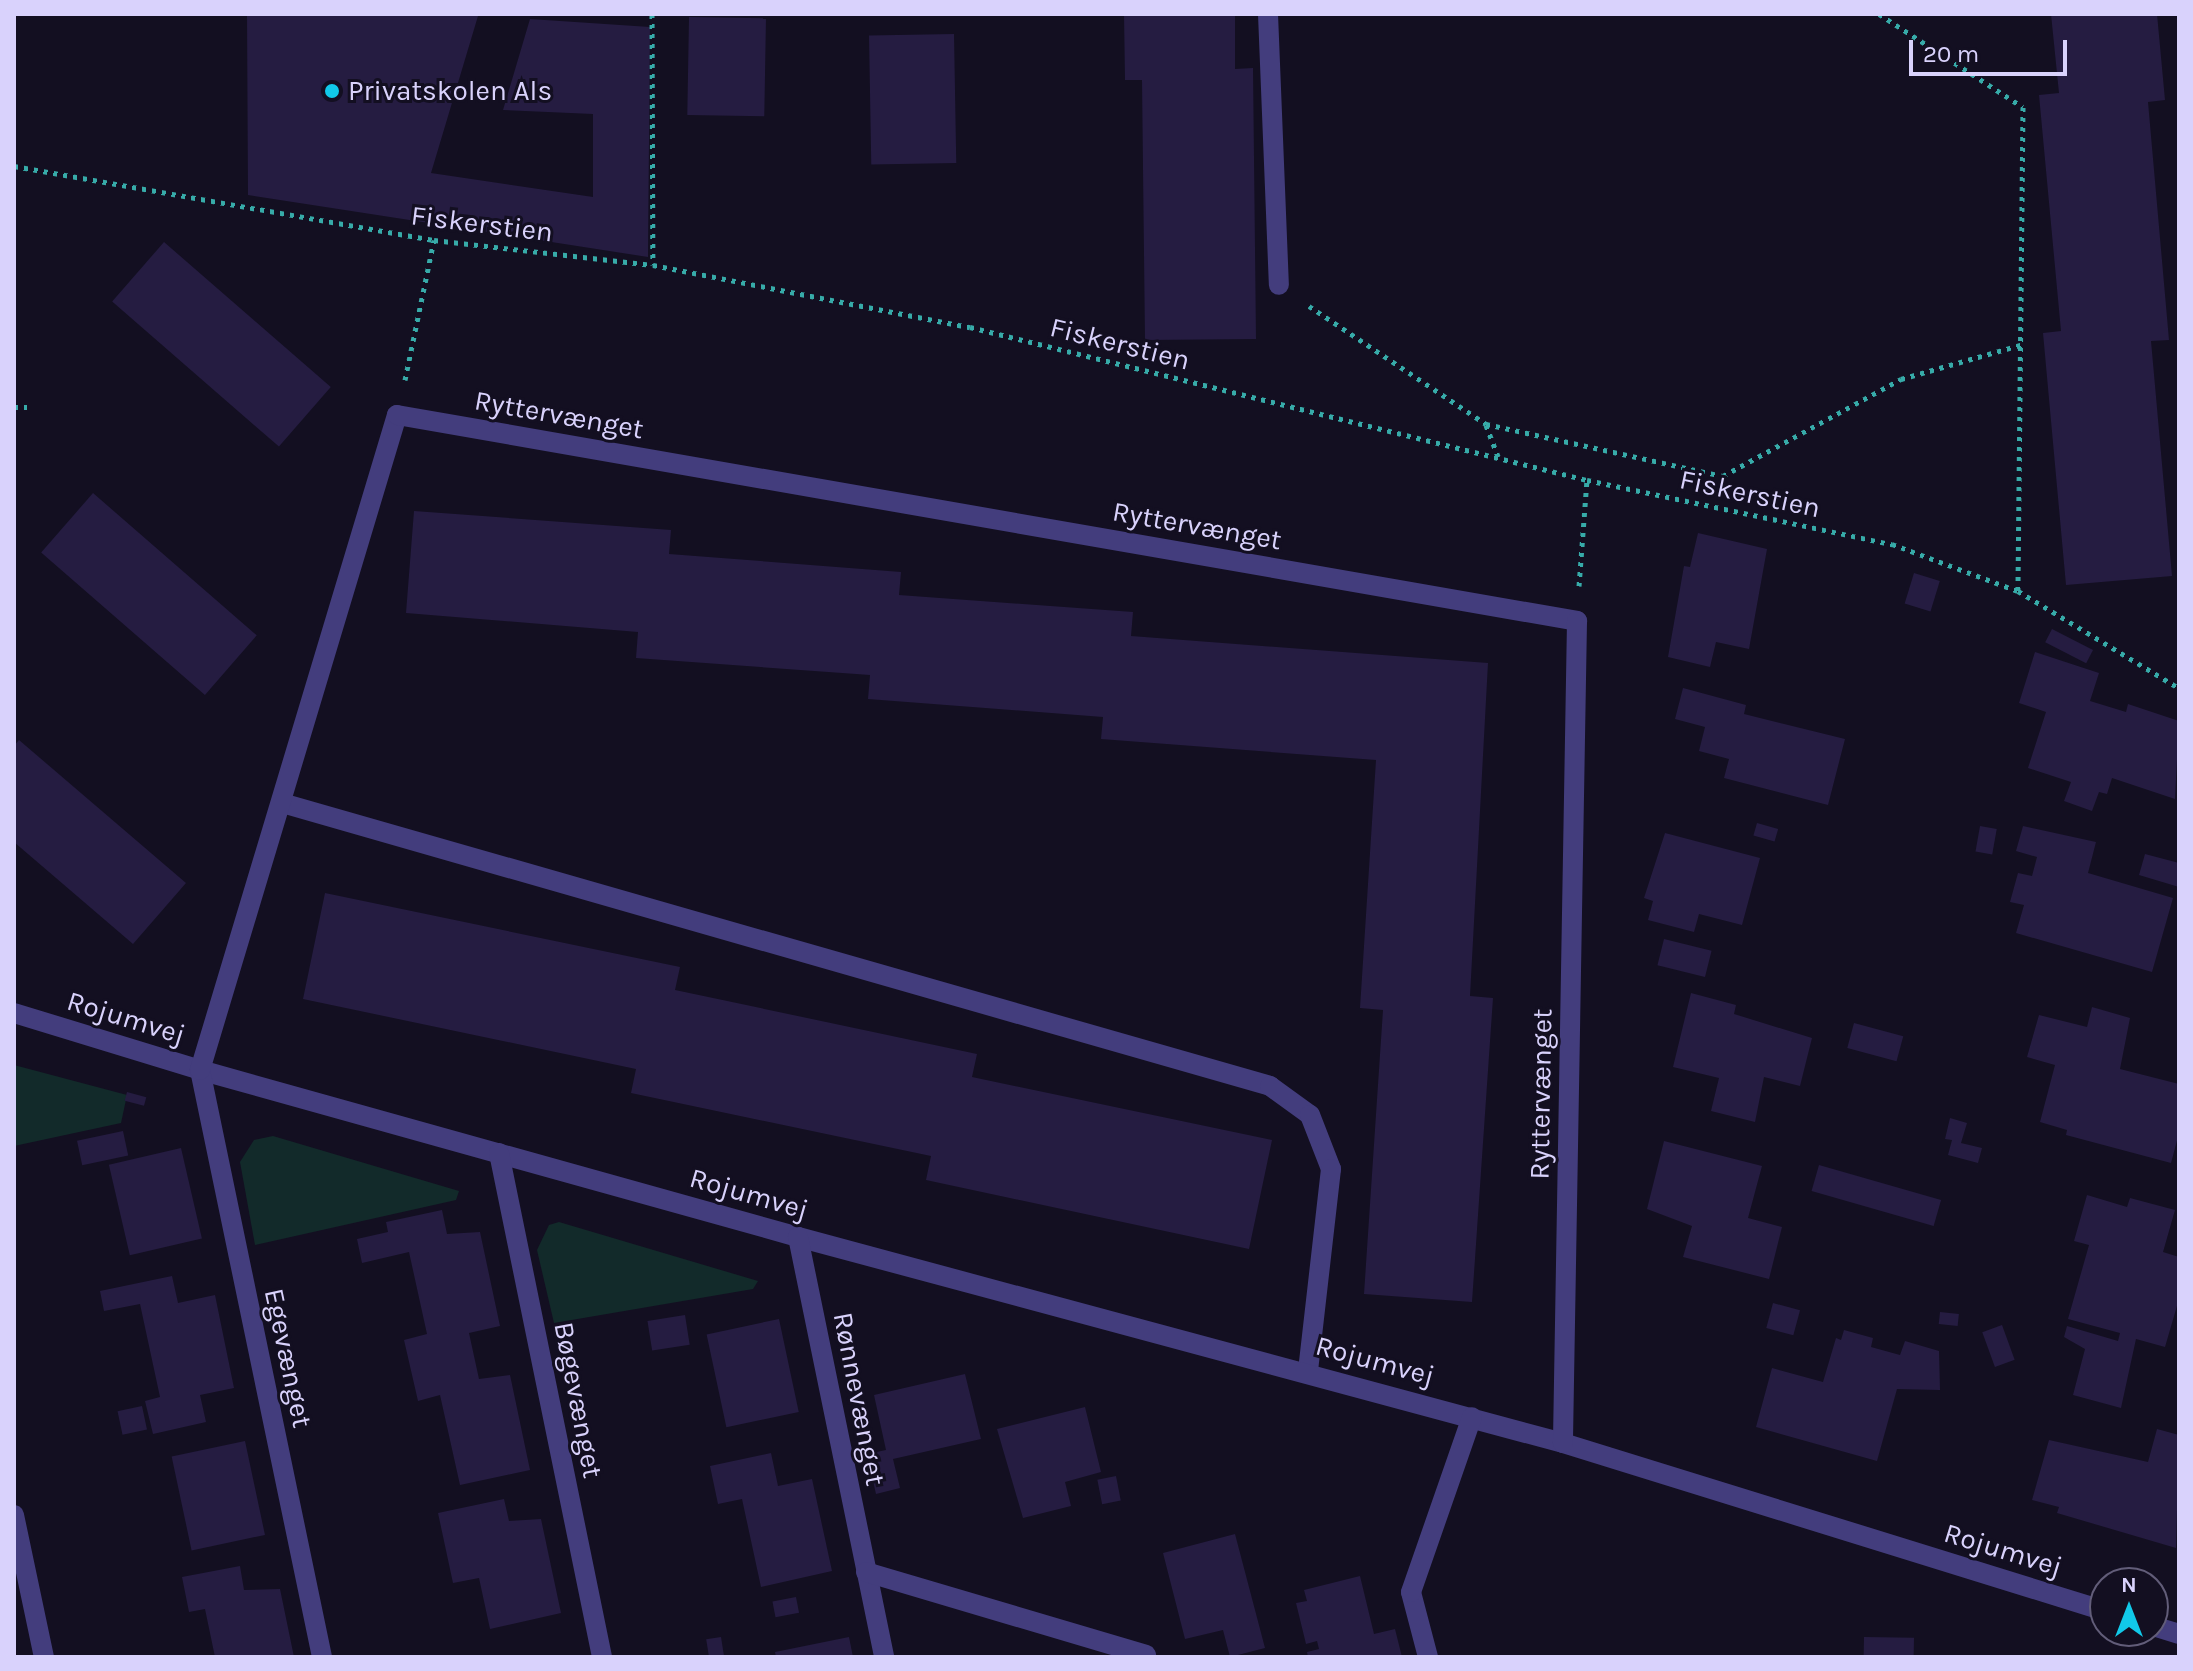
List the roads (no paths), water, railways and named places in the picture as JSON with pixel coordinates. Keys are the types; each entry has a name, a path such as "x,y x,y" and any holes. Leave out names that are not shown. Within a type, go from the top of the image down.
{"street":[{"path":"1268,14 1279,285"},
{"name":"Ryttervænget","path":"282,803 397,415 1577,621 1563,1443"},
{"path":"200,1070 282,803 1270,1086 1310,1115 1331,1169 1308,1372"},
{"name":"Rojumvej","path":"14,1013 200,1070 798,1237 1563,1443 2089,1606"},
{"name":"Egevænget","path":"200,1070 322,1657"},
{"name":"Bøgevænget","path":"499,1153 602,1657"},
{"name":"Rønnevænget","path":"798,1237 884,1657"},
{"path":"1428,1657 1411,1592 1472,1417"},
{"path":"14,1515 44,1657"},
{"path":"866,1572 1146,1655"}],"place":[{"name":"Privatskolen Als","path":"332,91"}]}
